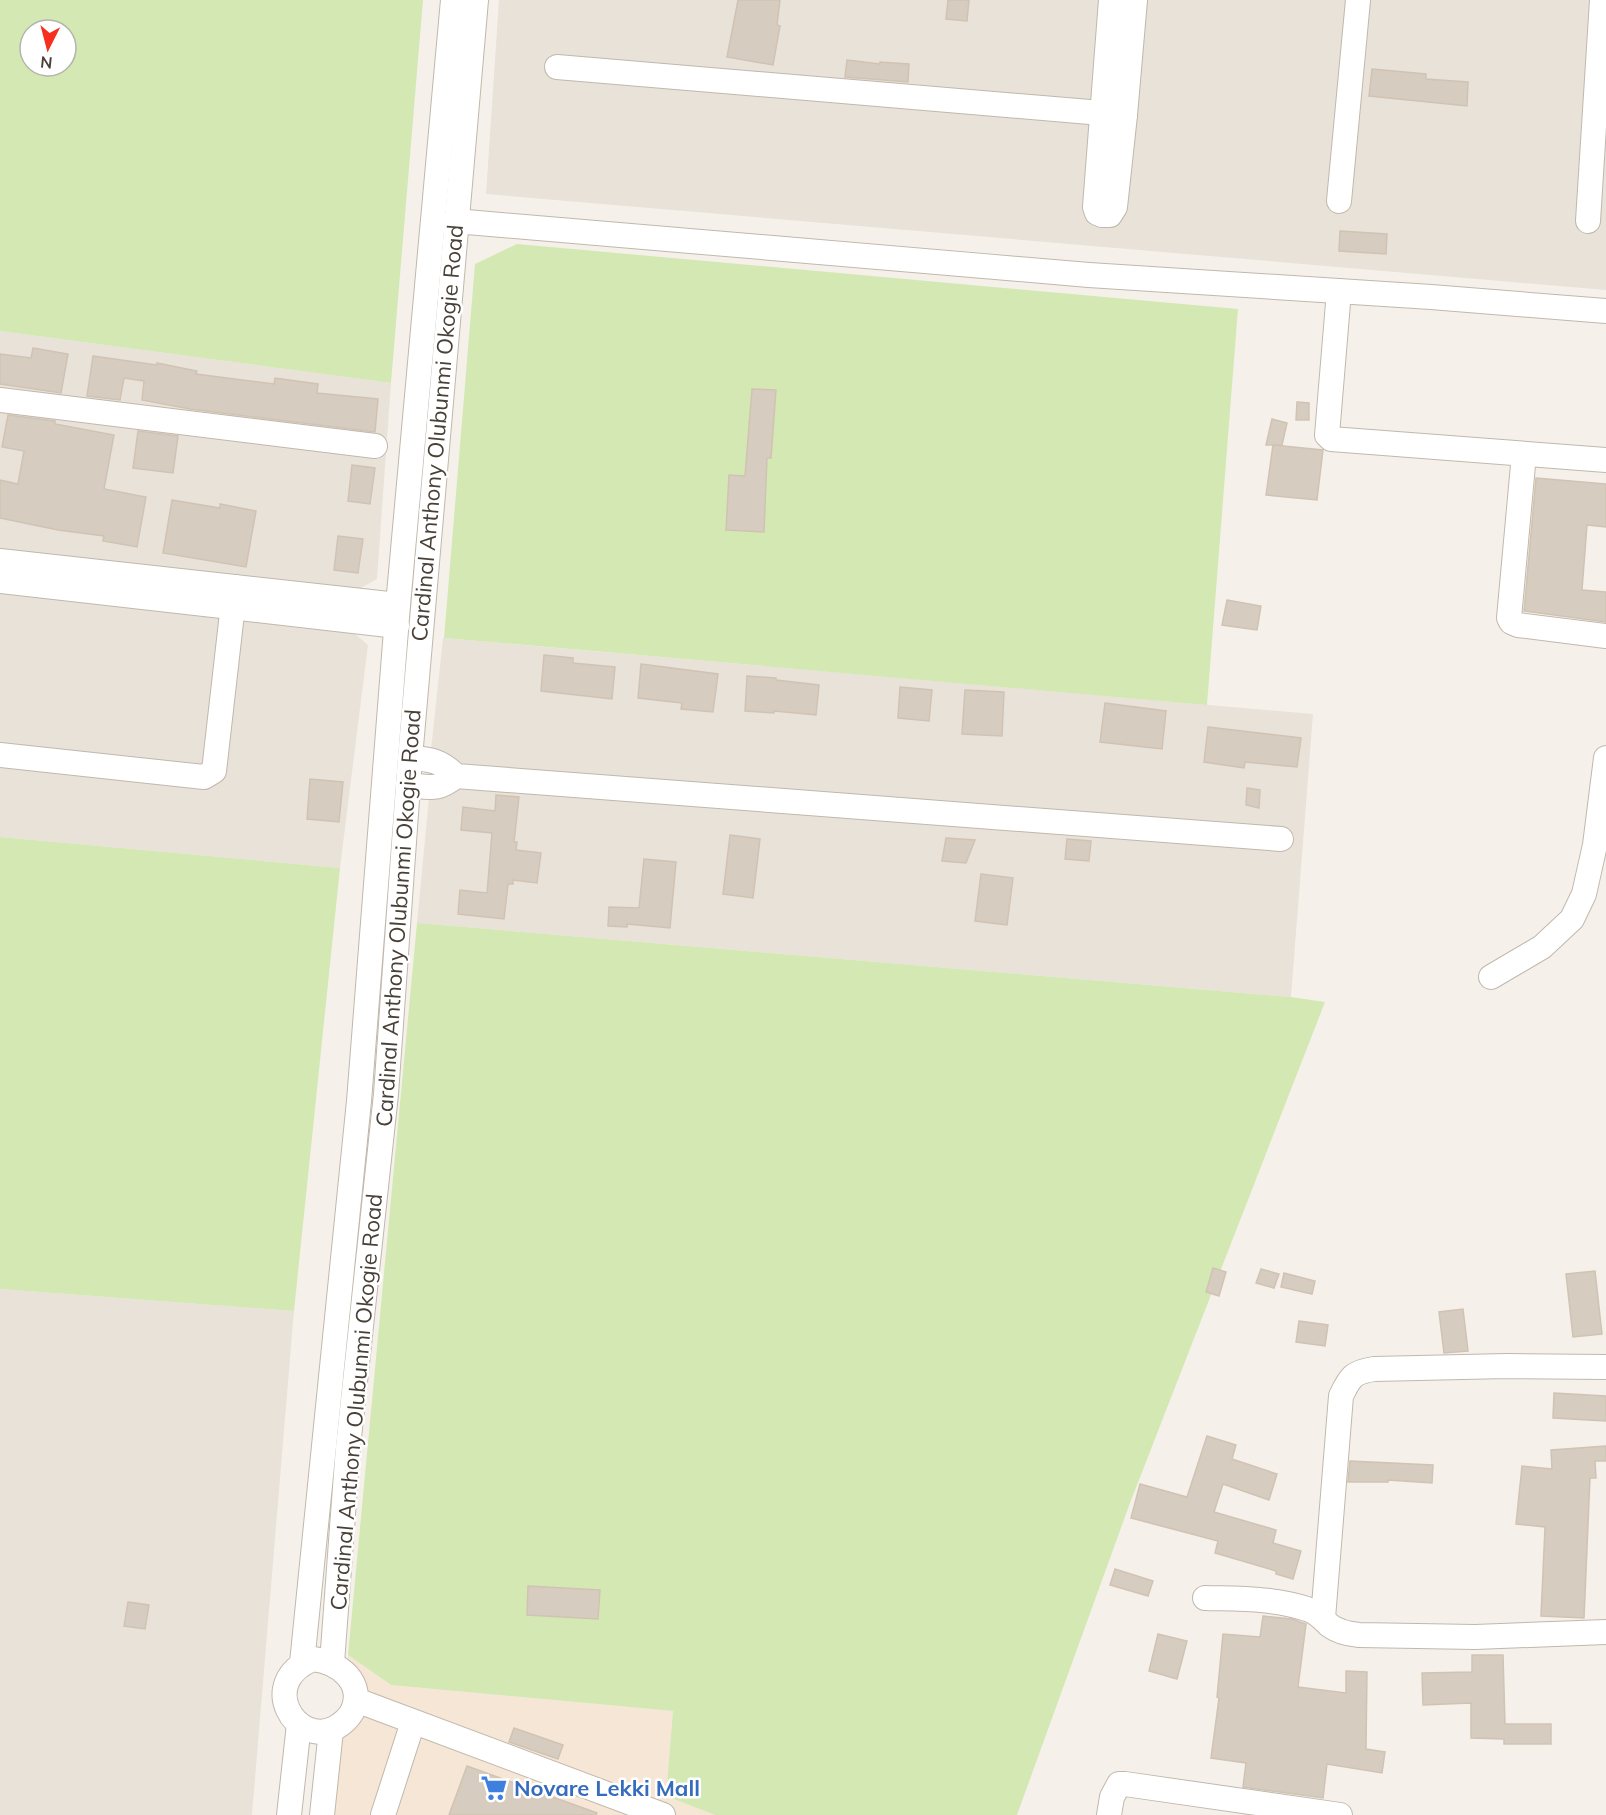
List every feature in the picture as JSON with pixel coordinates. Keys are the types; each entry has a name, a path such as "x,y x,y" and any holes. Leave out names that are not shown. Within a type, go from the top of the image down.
{"street":[{"name":"Cardinal Anthony Olubunmi Okogie Road","path":"299,1724 290,1713 285,1700 285,1686 292,1673 302,1663 359,1101 397,616 453,0"},
{"name":"Cardinal Anthony Olubunmi Okogie Road","path":"332,1663 348,1447 386,1094 410,758 476,0"},
{"path":"1111,0 1115,114"},
{"path":"1115,114 1135,0"},
{"path":"1339,201 1358,0"},
{"path":"1588,221 1602,0"},
{"path":"557,67 1115,114"},
{"path":"455,221 1077,274 1606,311"},
{"path":"1339,291 1327,435 1331,439 1606,460"},
{"path":"0,400 375,446"},
{"path":"1524,454 1509,618 1511,622 1518,625 1606,636"},
{"path":"0,561 234,597 397,616"},
{"path":"0,581 234,597"},
{"path":"0,754 204,777 214,771 234,597"},
{"path":"410,758 430,759 446,766 456,776 1281,839"},
{"path":"1491,977 1542,947 1572,919 1584,894 1595,844 1606,758"},
{"path":"408,785 430,787 444,785 456,776"},
{"path":"1323,1617 1341,1396 1349,1380 1360,1371 1374,1369 1606,1366"},
{"path":"1205,1598 1266,1600 1308,1609 1323,1617 1328,1624 1342,1633 1359,1635 1475,1637 1606,1632"},
{"path":"289,1815 299,1724 320,1731 331,1730 343,1724 356,1700 354,1685 346,1671 332,1663 313,1659 302,1663"},
{"path":"356,1700 663,1815"},
{"path":"382,1815 413,1722"},
{"path":"322,1815 331,1730"},
{"path":"1108,1815 1112,1797 1119,1784 1340,1815"}],"shaded area":[{"path":"499,0 1606,0 1606,290 486,194"},
{"path":"0,331 391,383 377,579 359,589 353,632 368,645 340,868 0,837"},
{"path":"443,638 1313,714 1291,997 417,923 430,787 430,759"},
{"path":"0,1289 294,1311 252,1815 0,1815"},
{"name":"Novare Lekki Mall","path":"348,1655 391,1685 673,1711 666,1796 715,1815 333,1815"}],"green space":[{"path":"0,0 423,0 391,383 0,331"},
{"path":"517,244 1238,309 1207,705 444,638 475,264"},
{"path":"0,837 340,868 294,1311 0,1289"},
{"path":"417,923 1291,997 1325,1002 1130,1503 1017,1815 715,1815 666,1796 673,1711 391,1685 348,1655"}],"building":[{"path":"738,0 780,0 777,25 780,26 773,65 727,57"},
{"path":"948,0 969,0 967,21 946,19"},
{"path":"847,60 880,64 880,62 909,64 908,82 845,77"},
{"path":"1372,69 1426,74 1426,79 1468,82 1467,106 1369,96"},
{"path":"1340,231 1387,234 1386,254 1339,251"},
{"path":"33,348 68,354 61,393 0,384 0,354 31,358"},
{"path":"93,356 157,365 157,363 197,371 196,374 274,384 275,378 318,384 317,393 378,399 375,432 190,409 142,400 144,381 124,378 120,400 87,396"},
{"path":"752,389 776,390 771,458 767,458 764,532 726,530 729,475 745,476"},
{"path":"1297,402 1309,403 1309,420 1296,420"},
{"path":"8,415 55,421 55,424 114,435 104,489 146,497 137,547 103,541 104,536 58,530 0,518 0,480 18,484 24,451 2,447"},
{"path":"1272,419 1287,423 1282,445 1266,445"},
{"path":"138,431 178,436 173,473 133,468"},
{"path":"1273,445 1323,450 1317,500 1266,495"},
{"path":"352,465 375,468 370,504 348,501"},
{"path":"1536,478 1606,484 1606,527 1587,525 1582,590 1606,592 1606,622 1524,611"},
{"path":"172,500 220,508 220,504 256,511 246,567 163,553"},
{"path":"338,536 363,539 358,573 334,570"},
{"path":"1227,600 1261,606 1257,630 1222,625"},
{"path":"544,655 573,658 573,663 615,667 612,699 541,691"},
{"path":"641,664 718,674 713,712 681,709 682,703 638,698"},
{"path":"747,676 819,685 816,715 745,711"},
{"path":"900,687 932,690 929,721 898,718"},
{"path":"965,690 1004,692 1002,736 962,734"},
{"path":"1105,703 1166,711 1162,749 1100,742"},
{"path":"1208,727 1301,738 1297,767 1245,762 1244,768 1204,762"},
{"path":"310,779 343,782 339,822 307,819"},
{"path":"1247,788 1260,790 1259,808 1246,805"},
{"path":"496,795 519,797 514,842 517,842 516,850 541,853 537,883 513,880 513,884 508,884 504,919 458,914 460,890 487,893 492,833 461,830 463,807 495,811"},
{"path":"730,835 760,839 753,898 723,894"},
{"path":"946,838 975,840 966,863 942,861"},
{"path":"1067,839 1091,841 1089,861 1065,859"},
{"path":"644,859 676,862 670,928 627,924 627,927 608,926 609,907 639,908"},
{"path":"981,874 1013,878 1007,925 975,921"},
{"path":"1213,1268 1226,1272 1219,1296 1206,1292"},
{"path":"1261,1269 1279,1274 1274,1288 1256,1283"},
{"path":"1595,1271 1602,1334 1573,1337 1566,1274"},
{"path":"1284,1273 1315,1281 1312,1294 1281,1287"},
{"path":"1463,1309 1468,1351 1444,1353 1439,1312"},
{"path":"1299,1321 1328,1325 1325,1346 1296,1342"},
{"path":"1554,1393 1606,1396 1606,1421 1553,1418"},
{"path":"1207,1436 1236,1445 1232,1459 1277,1474 1269,1500 1223,1484 1214,1512 1276,1530 1273,1543 1301,1551 1293,1579 1276,1574 1276,1571 1215,1553 1218,1541 1131,1518 1140,1484 1187,1497"},
{"path":"1606,1446 1606,1461 1595,1461 1596,1478 1590,1478 1584,1618 1541,1616 1545,1527 1516,1524 1522,1466 1552,1469 1551,1450"},
{"path":"1350,1461 1433,1465 1432,1483 1388,1480 1388,1482 1348,1482"},
{"path":"1115,1569 1153,1581 1148,1596 1110,1585"},
{"path":"528,1586 600,1590 598,1619 527,1615"},
{"path":"128,1602 149,1605 145,1629 124,1626"},
{"path":"1263,1616 1292,1619 1306,1624 1298,1687 1346,1693 1346,1671 1367,1672 1366,1749 1385,1752 1382,1773 1327,1764 1323,1798 1243,1787 1246,1763 1211,1758 1219,1698 1217,1697 1223,1634 1260,1637"},
{"path":"1158,1634 1187,1641 1177,1679 1149,1671"},
{"path":"1472,1655 1503,1655 1505,1724 1551,1724 1551,1744 1504,1744 1504,1739 1471,1738 1471,1703 1423,1705 1422,1673 1472,1672"},
{"path":"514,1728 563,1745 558,1759 509,1742"},
{"name":"Novare Lekki Mall","path":"467,1766 597,1813 596,1815 449,1815"}],"place":[{"name":"Novare Lekki Mall","path":"494,1788"}]}
